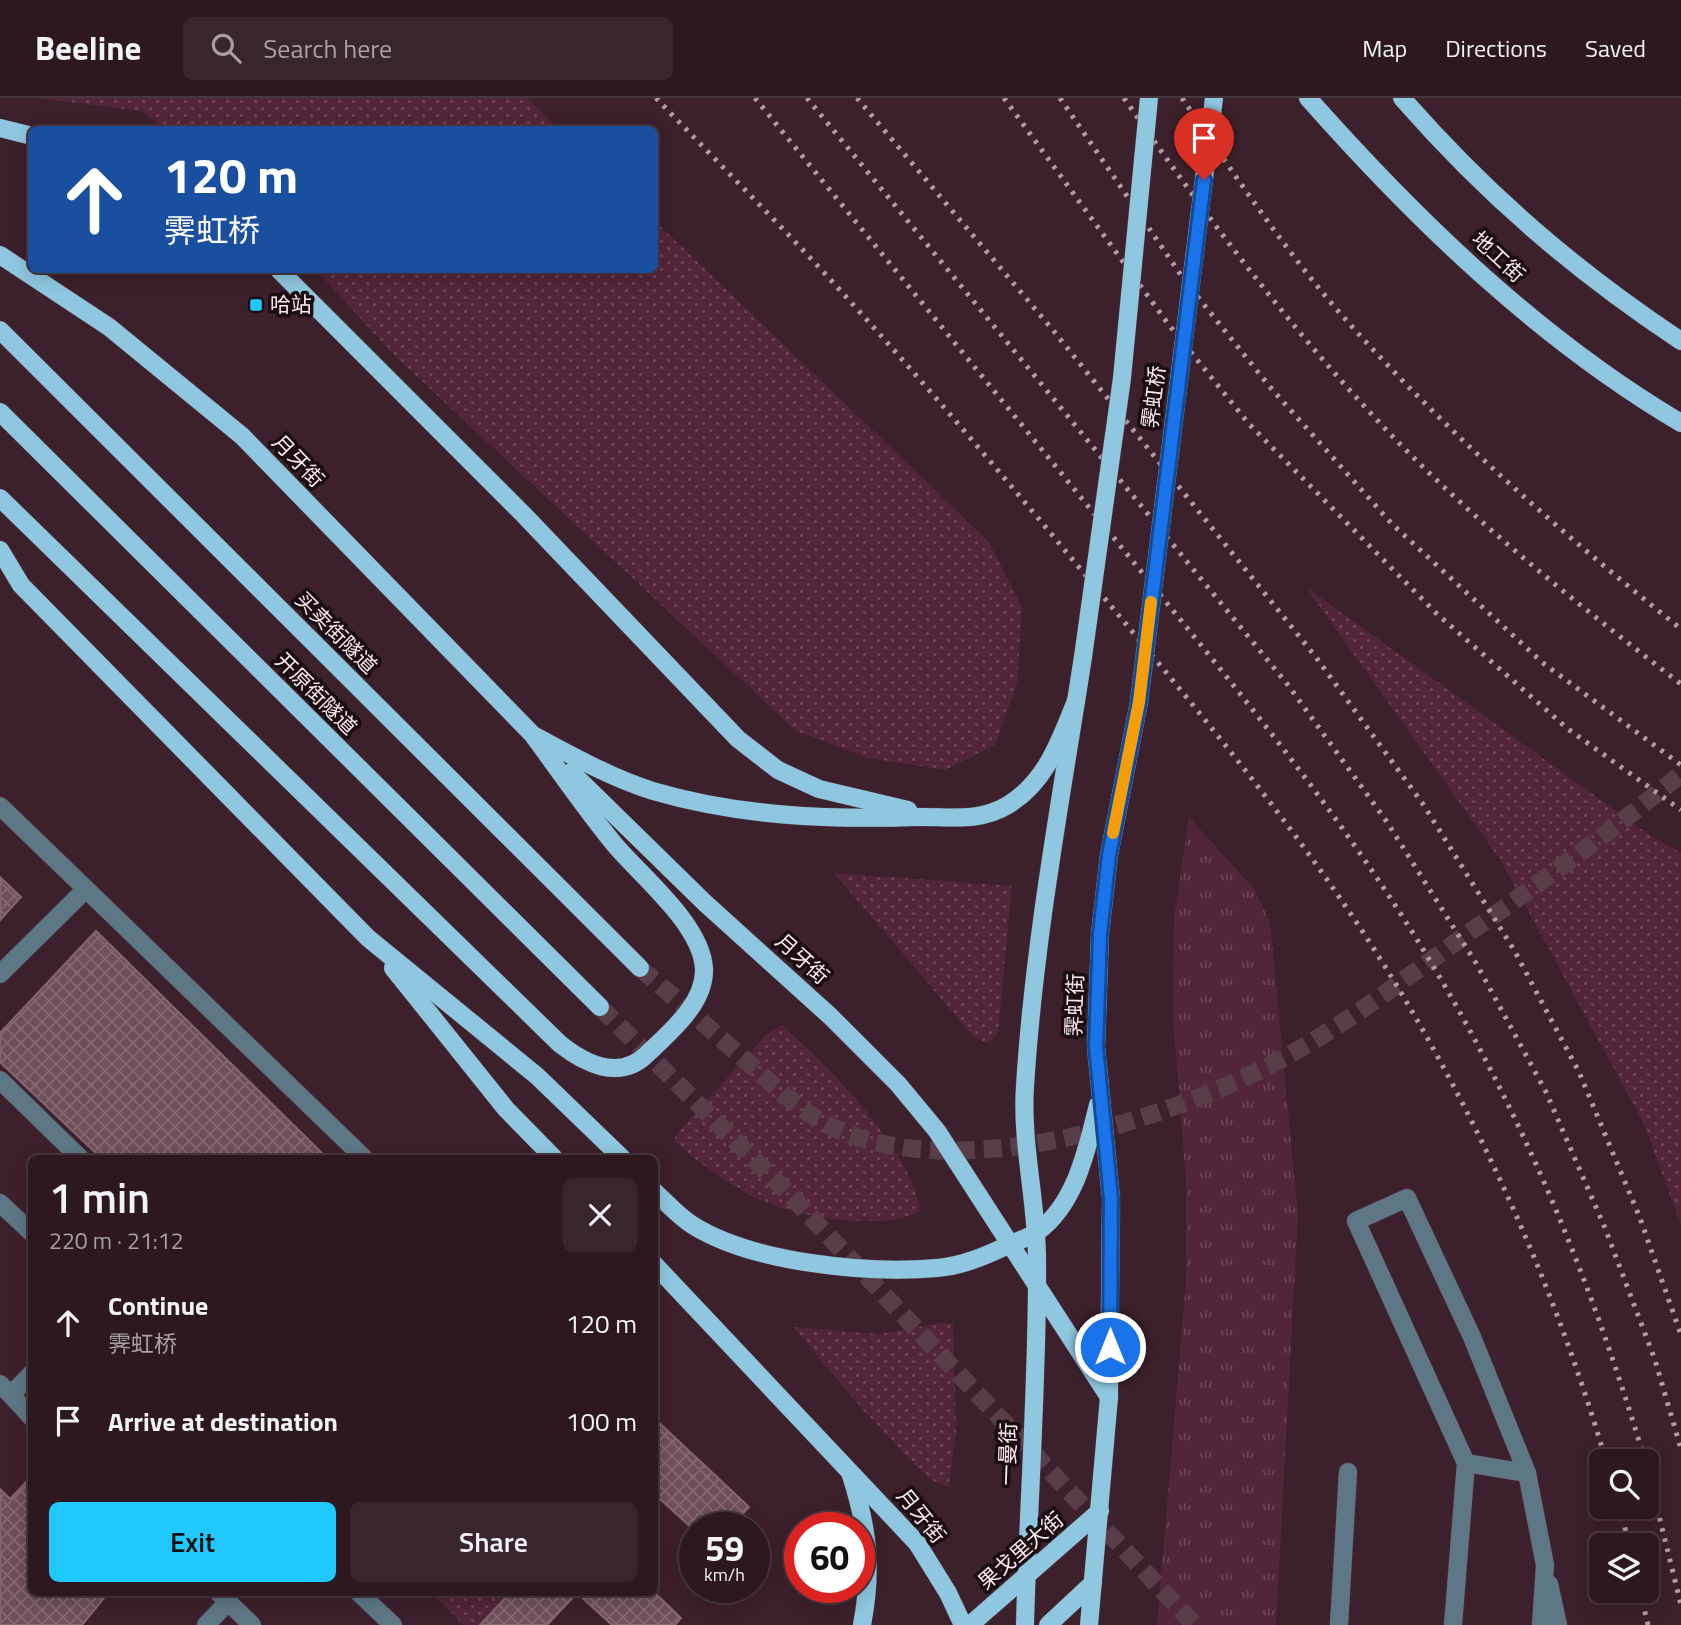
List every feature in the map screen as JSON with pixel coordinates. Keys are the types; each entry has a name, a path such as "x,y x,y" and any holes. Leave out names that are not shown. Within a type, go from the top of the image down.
{"main road":[{"name":"霁虹桥","path":"1083,657 1122,378 1149,98"},
{"name":"霁虹桥","path":"1139,702 1214,98"},
{"name":"地工街","path":"1308,98 1444,238 1535,322 1681,423"},
{"name":"地工街","path":"1402,98 1475,179 1556,250 1681,341"},
{"path":"0,128 28,135"},
{"name":"月牙街","path":"0,255 109,327 242,436 533,735 705,903 830,1016 898,1084 937,1131 1110,1396"},
{"path":"282,273 523,514 738,739 778,770 819,789 939,817"},
{"name":"买卖街隧道","path":"0,330 640,968"},
{"name":"开原街隧道","path":"0,412 600,1007"},
{"path":"0,498 561,1044 591,1065 624,1067 642,1060 685,1015 700,990 704,970 701,953 685,923 614,844 533,735"},
{"path":"0,550 21,585"},
{"path":"0,566 369,938 506,1109 551,1155"},
{"name":"霁虹街","path":"1037,1284 1037,1232 1025,1127 1025,1088 1042,927 1083,657"},
{"name":"月牙街","path":"533,735 593,766 651,790 715,805 794,816 849,820 985,817 1027,790 1045,770 1076,701"},
{"name":"霁虹街","path":"1110,1396 1111,1198 1096,1047 1100,934 1109,855 1139,702"},
{"path":"369,938 537,1076 619,1155"},
{"path":"658,1194 694,1226 717,1237 814,1264 938,1268 973,1261 1037,1232 1060,1206 1082,1168 1101,1093"},
{"name":"月牙街","path":"658,1268 917,1543 948,1593 963,1625"},
{"name":"一曼街","path":"1025,1625 1037,1284"},
{"path":"1089,1625 1110,1396"},
{"path":"849,1468 865,1519 869,1544 868,1582 862,1625"},
{"name":"果戈里大街","path":"970,1625 1100,1511"},
{"path":"1048,1625 1093,1583"}],"lane":[{"path":"0,806 361,1155"},
{"path":"0,974 86,888"},
{"path":"0,1080 77,1155"},
{"path":"1452,1625 1466,1463 1356,1221 1407,1198 1472,1337 1527,1472 1558,1625"},
{"path":"0,1203 28,1229"},
{"path":"28,1376 5,1390 28,1414"},
{"path":"1466,1463 1527,1472"},
{"path":"1339,1625 1348,1472"},
{"path":"1541,1625 1545,1564"},
{"path":"362,1596 393,1625"},
{"path":"206,1625 223,1597 252,1625"}],"green space":[{"path":"39,98 527,98 556,126 160,126 141,111"},
{"path":"658,224 989,542 1022,608 1017,684 995,745 945,770 869,758 796,731 394,355 319,273 658,273"},
{"path":"1306,587 1645,832 1681,853 1681,1224 1642,1120 1501,861"},
{"path":"1189,817 1254,889 1270,922 1298,1215 1276,1625 1157,1625 1186,1281 1186,1179 1173,1017 1174,918"},
{"path":"834,873 1012,886 998,1032 989,1044 974,1037"},
{"path":"782,1025 844,1086 885,1136 901,1161 920,1211 881,1221 858,1221 809,1215 786,1209 765,1202 728,1182 674,1140 767,1034"},
{"path":"941,1323 953,1324 956,1431 949,1486 935,1482 923,1473 864,1411 793,1327 879,1334"},
{"path":"436,1596 508,1596 480,1625 463,1625"}],"building":[{"path":"0,877 21,897 0,920"},
{"path":"96,931 324,1155 98,1155 0,1062 0,1033"},
{"path":"658,1422 749,1507 744,1512 679,1512 679,1516 660,1499 658,1501"},
{"path":"28,1480 28,1596 106,1596 82,1625 0,1625 0,1489 10,1499"},
{"path":"507,1596 574,1596 547,1625 480,1625"},
{"path":"580,1596 658,1596 681,1618 675,1625 612,1625"}],"tunnel":[{"path":"640,968 793,1102 819,1120 848,1134 900,1147 957,1151 1017,1146 1078,1135 1138,1119 1195,1099 1296,1051 1388,991 1555,871 1681,774"},
{"path":"600,1007 791,1196 1195,1625"}],"railway":[{"path":"656,98 825,273 979,448 1223,742 1333,888 1400,991 1463,1103 1491,1161 1543,1279 1602,1449"},
{"path":"755,98 1253,710 1369,866 1439,976 1472,1034 1531,1152 1582,1274 1641,1449"},
{"path":"807,98 1288,685 1387,822 1476,963 1546,1092 1605,1228 1655,1360 1681,1449"},
{"path":"857,98 1052,329 1315,656 1423,804 1514,950 1579,1072 1640,1218 1681,1335"},
{"path":"1004,98 1169,325 1249,424 1436,613 1568,729 1681,810"},
{"path":"1060,98 1185,281 1270,387 1392,524 1543,663 1681,765"},
{"path":"1124,98 1187,187 1287,317 1395,439 1463,504 1534,566 1681,684"},
{"path":"1182,98 1297,261 1378,355 1503,478 1681,629"},
{"path":"1659,1516 1681,1605"},
{"path":"1623,1519 1626,1533"},
{"path":"1643,1603 1648,1625"}],"slow traffic":[{"path":"1113,833 1139,702 1151,602"}],"place":[{"name":"哈站","path":"256,305"}],"route":[{"path":"1110,1347 1111,1198 1096,1047 1100,934 1109,855 1139,702 1204,180"}]}
